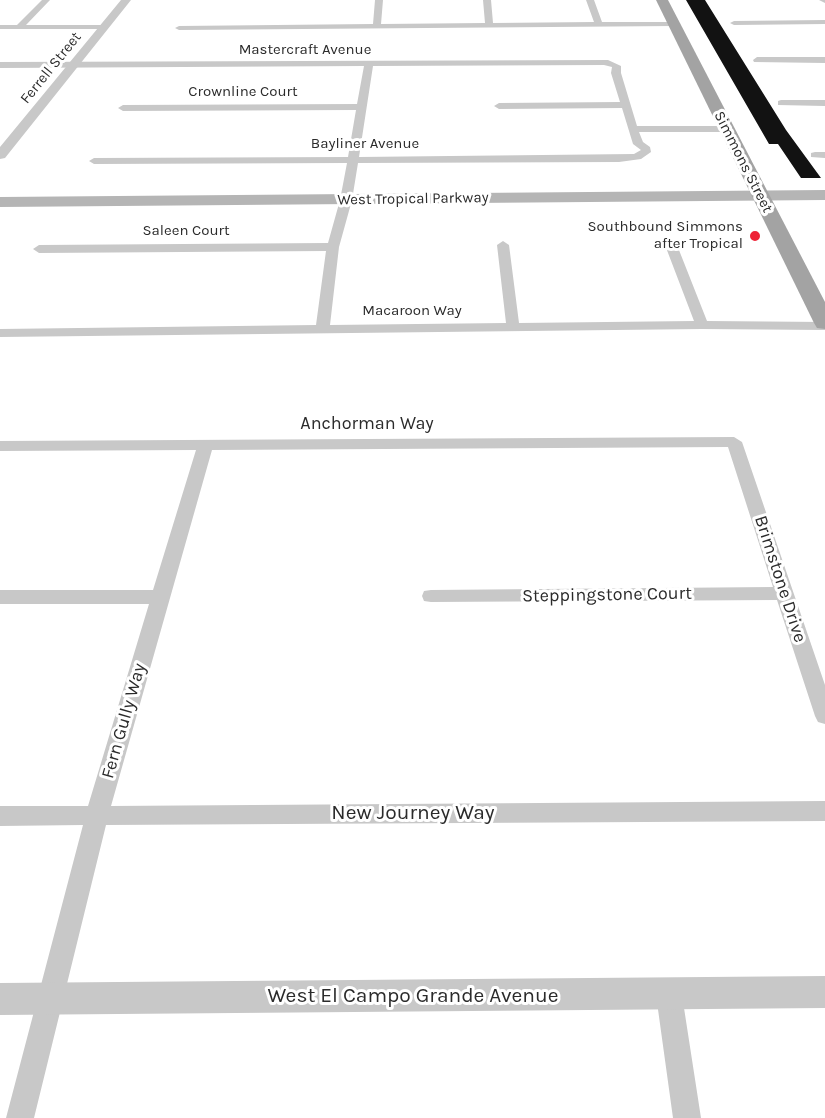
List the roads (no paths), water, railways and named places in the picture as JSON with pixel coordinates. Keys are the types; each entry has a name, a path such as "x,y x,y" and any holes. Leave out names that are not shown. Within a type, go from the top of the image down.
{"main road":[{"name":"Simmons Street","path":"662,0 825,325"},
{"name":"West Tropical Parkway","path":"0,202 825,195"}],"street":[{"path":"20,27 46,0"},
{"name":"Ferrell Street","path":"0,155 126,0"},
{"path":"377,26 379,0"},
{"path":"487,0 489,26"},
{"path":"590,0 599,25"},
{"path":"734,23 825,22"},
{"path":"179,28 674,24"},
{"path":"0,27 104,27"},
{"path":"757,60 825,60"},
{"name":"Mastercraft Avenue","path":"0,65 595,62 610,64 617,68 616,73 626,105"},
{"path":"323,328 333,247 346,200 369,63"},
{"path":"781,103 825,102"},
{"path":"499,106 626,105 633,129 725,129"},
{"name":"Crownline Court","path":"123,108 362,107"},
{"name":"Bayliner Avenue","path":"94,160 619,159 637,157 646,152 646,149 638,144 633,129"},
{"path":"503,245 513,327"},
{"path":"671,245 702,325"},
{"name":"Saleen Court","path":"39,249 333,247"},
{"name":"Macaroon Way","path":"0,333 323,328 825,325"},
{"name":"Anchorman Way","path":"0,446 734,442"},
{"name":"Brimstone Drive","path":"734,442 784,593 819,678 825,716"},
{"name":"Fern Gully Way","path":"20,1118 97,815 205,445"},
{"name":"Steppingstone Court","path":"431,596 784,593"},
{"path":"0,597 160,597"},
{"name":"New Journey Way","path":"0,816 825,811"},
{"name":"West El Campo Grande Avenue","path":"0,999 825,992"},
{"path":"669,994 687,1118"}],"place":[{"name":"Southbound Simmons after Tropical","path":"755,236"}]}
